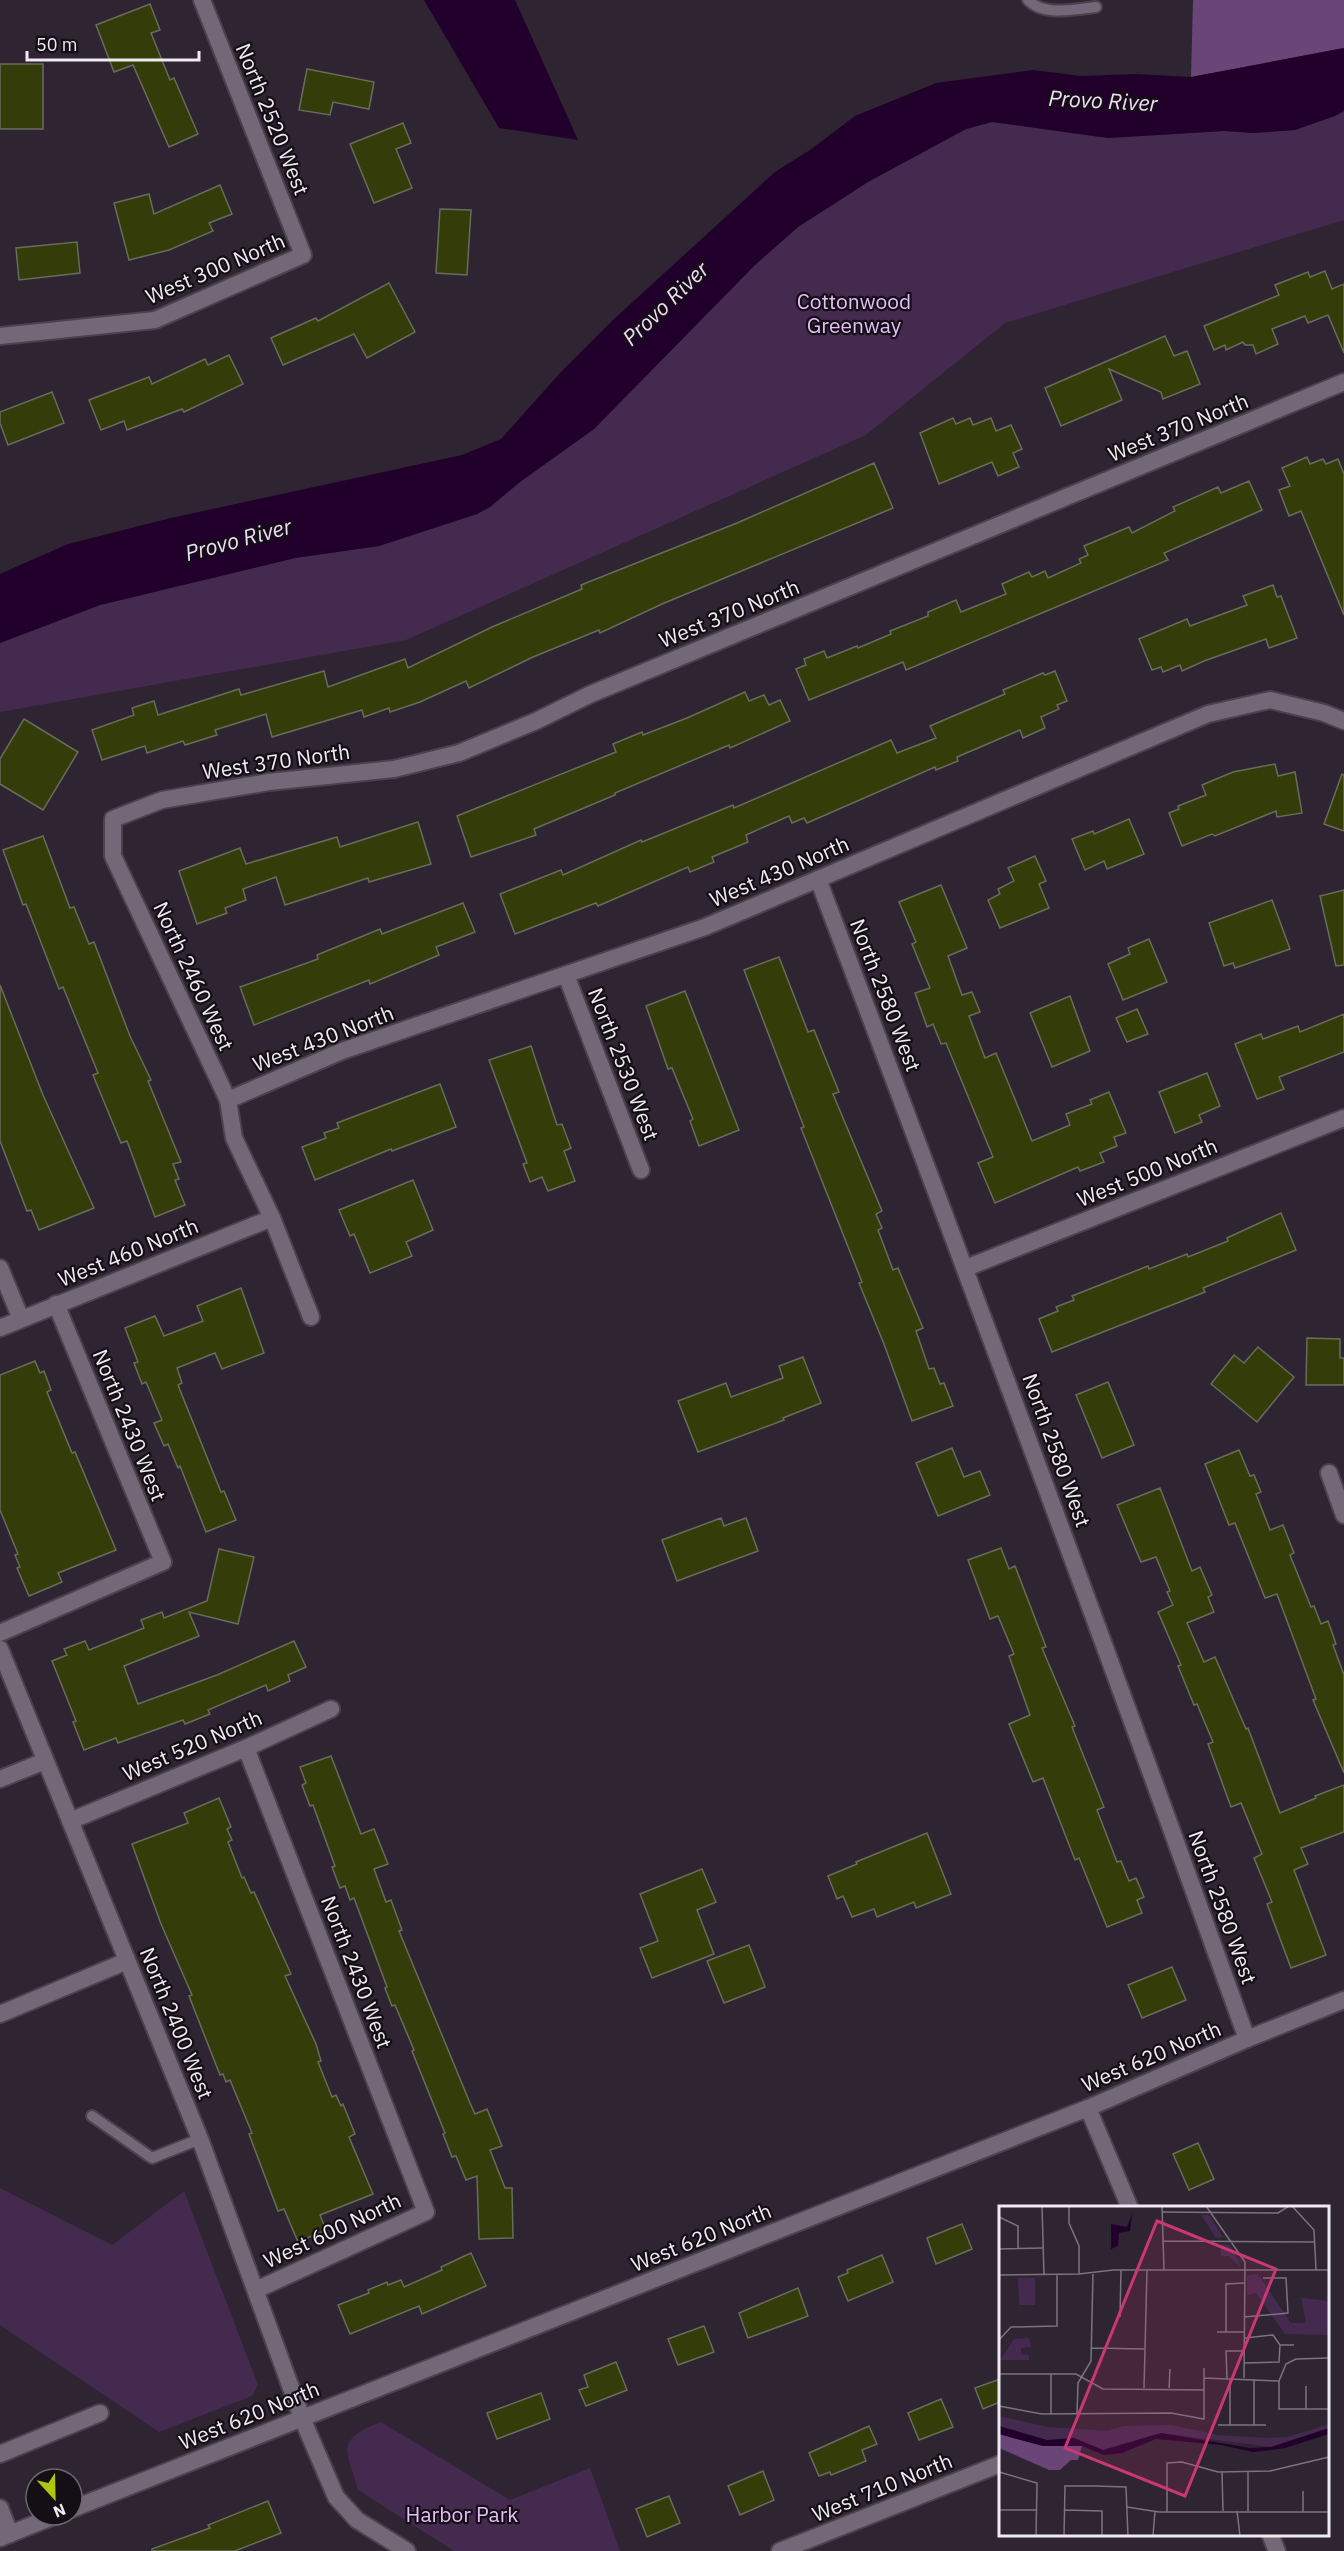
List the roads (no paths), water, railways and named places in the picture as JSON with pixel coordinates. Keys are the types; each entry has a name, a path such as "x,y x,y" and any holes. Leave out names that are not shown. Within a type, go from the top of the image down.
{"street":[{"name":"North 2520 West","path":"202,0 303,255"},
{"name":"West 300 North","path":"0,336 155,320 303,255"},
{"name":"West 370 North","path":"113,819 162,800 269,782 394,769 459,753 536,721 591,694 1344,382"},
{"name":"West 430 North","path":"228,1100 342,1051 705,927 1208,714 1270,700 1324,713 1344,721"},
{"name":"North 2460 West","path":"113,819 113,856 228,1100 234,1138 272,1218 311,1317"},
{"name":"North 2580 West","path":"818,879 966,1268 1247,2039"},
{"name":"North 2530 West","path":"566,975 641,1170"},
{"name":"West 500 North","path":"966,1268 1344,1118"},
{"name":"West 460 North","path":"0,1328 272,1218"},
{"path":"0,1268 21,1319"},
{"name":"North 2430 West","path":"0,1633 163,1562 56,1304"},
{"path":"1329,1473 1344,1515"},
{"name":"North 2400 West","path":"0,1649 200,2139 302,2418 336,2497 357,2520 407,2551"},
{"name":"West 520 North","path":"70,1821 246,1748 331,1709"},
{"name":"North 2430 West","path":"246,1748 426,2212"},
{"path":"0,1779 45,1761"},
{"path":"0,2013 127,1961"},
{"name":"West 620 North","path":"84,2504 1088,2108 1344,2000"},
{"path":"1088,2108 1129,2206"},
{"name":"West 600 North","path":"256,2290 426,2212"},
{"path":"0,2454 100,2414"},
{"name":"West 710 North","path":"780,2551 999,2464"},
{"path":"0,2508 5,2536 27,2527"},
{"path":"1270,2536 1277,2551"}],"lane":[{"path":"1028,0 1032,4 1055,11 1096,8"},
{"path":"92,2116 152,2158 200,2139"}],"water":[{"path":"424,0 515,0 578,140 499,128"},
{"name":"Provo River","path":"1344,48 1344,111 1295,130 1253,133 1224,131 1108,138 992,122 966,129 868,182 798,227 755,265 594,429 520,482 490,507 477,514 379,546 295,558 100,605 0,643 0,574 68,544 171,518 462,455 501,439 560,373 614,319 775,172 810,150 855,116 936,83 1033,70 1082,76 1135,74 1191,77"}],"park label":[{"name":"Cottonwood Greenway","path":"854,313"},
{"name":"Harbor Park","path":"462,2514"}]}
